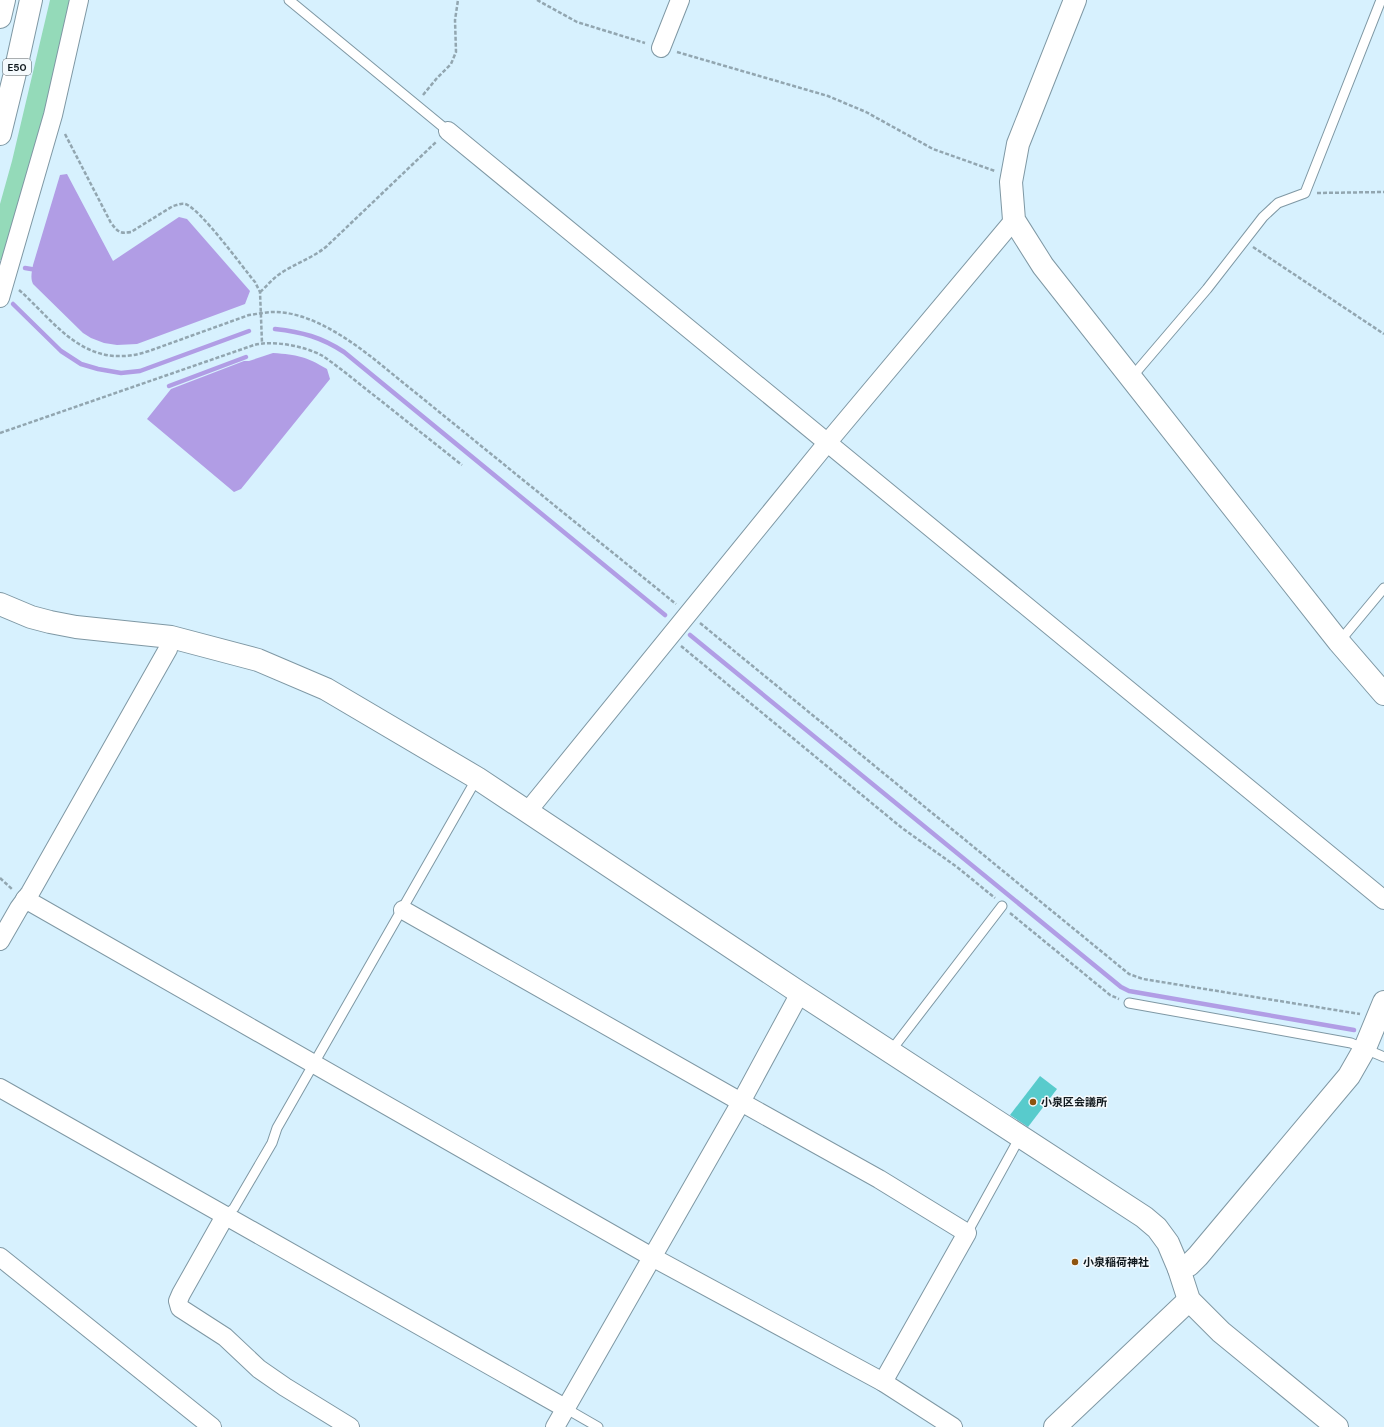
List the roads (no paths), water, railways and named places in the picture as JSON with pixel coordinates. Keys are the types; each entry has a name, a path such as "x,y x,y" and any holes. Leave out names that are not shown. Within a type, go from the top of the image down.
{"main road":[{"path":"0,17 4,0"},
{"name":"E50","path":"0,134 31,0"},
{"path":"1075,0 1018,144 1011,182 1014,220 1042,266 1340,642 1384,694"},
{"path":"0,604 50,622 76,627 171,637 258,660 326,689 477,778 800,993 1144,1217 1157,1228 1168,1243 1179,1269 1189,1300 1221,1332 1337,1427"},
{"path":"1179,1269 1189,1265 1204,1250 1341,1086 1357,1063 1374,1052 1381,1010"},
{"path":"1056,1427 1189,1300"}],"street":[{"path":"0,298 3,276 53,115 79,0"},
{"path":"661,48 680,0"},
{"path":"448,131 1384,900"},
{"path":"527,812 827,443 1014,220"},
{"path":"0,941 34,886 168,649 171,637"},
{"path":"25,899 652,1257 883,1382 953,1427"},
{"path":"403,910 879,1179 967,1233 883,1382"},
{"path":"555,1427 741,1102 800,993"},
{"path":"0,1088 565,1408"},
{"path":"224,1216 181,1294 178,1301 180,1308 225,1338 259,1369 285,1387 350,1427"},
{"path":"0,1258 212,1427"}],"lane":[{"path":"289,0 448,131"},
{"path":"1131,379 1175,328 1263,217 1278,203 1305,193 1381,0"},
{"path":"1340,642 1384,588"},
{"path":"224,1216 234,1208 272,1143 277,1128 403,910 477,778"},
{"path":"890,1052 1002,906"},
{"path":"1129,1003 1351,1043 1374,1052"},
{"path":"967,1233 1020,1137"},
{"path":"565,1408 598,1427"}],"waterway":[{"path":"25,268 37,270"},
{"path":"13,304 61,351 81,364 121,373 140,371 249,331"},
{"path":"275,329 311,336 327,342 344,352 665,615"},
{"path":"169,386 246,357"},
{"path":"690,635 1121,987 1129,991 1354,1030"}],"place":[{"name":"小泉区会議所","path":"1033,1102"},
{"name":"小泉稲荷神社","path":"1075,1262"}]}
